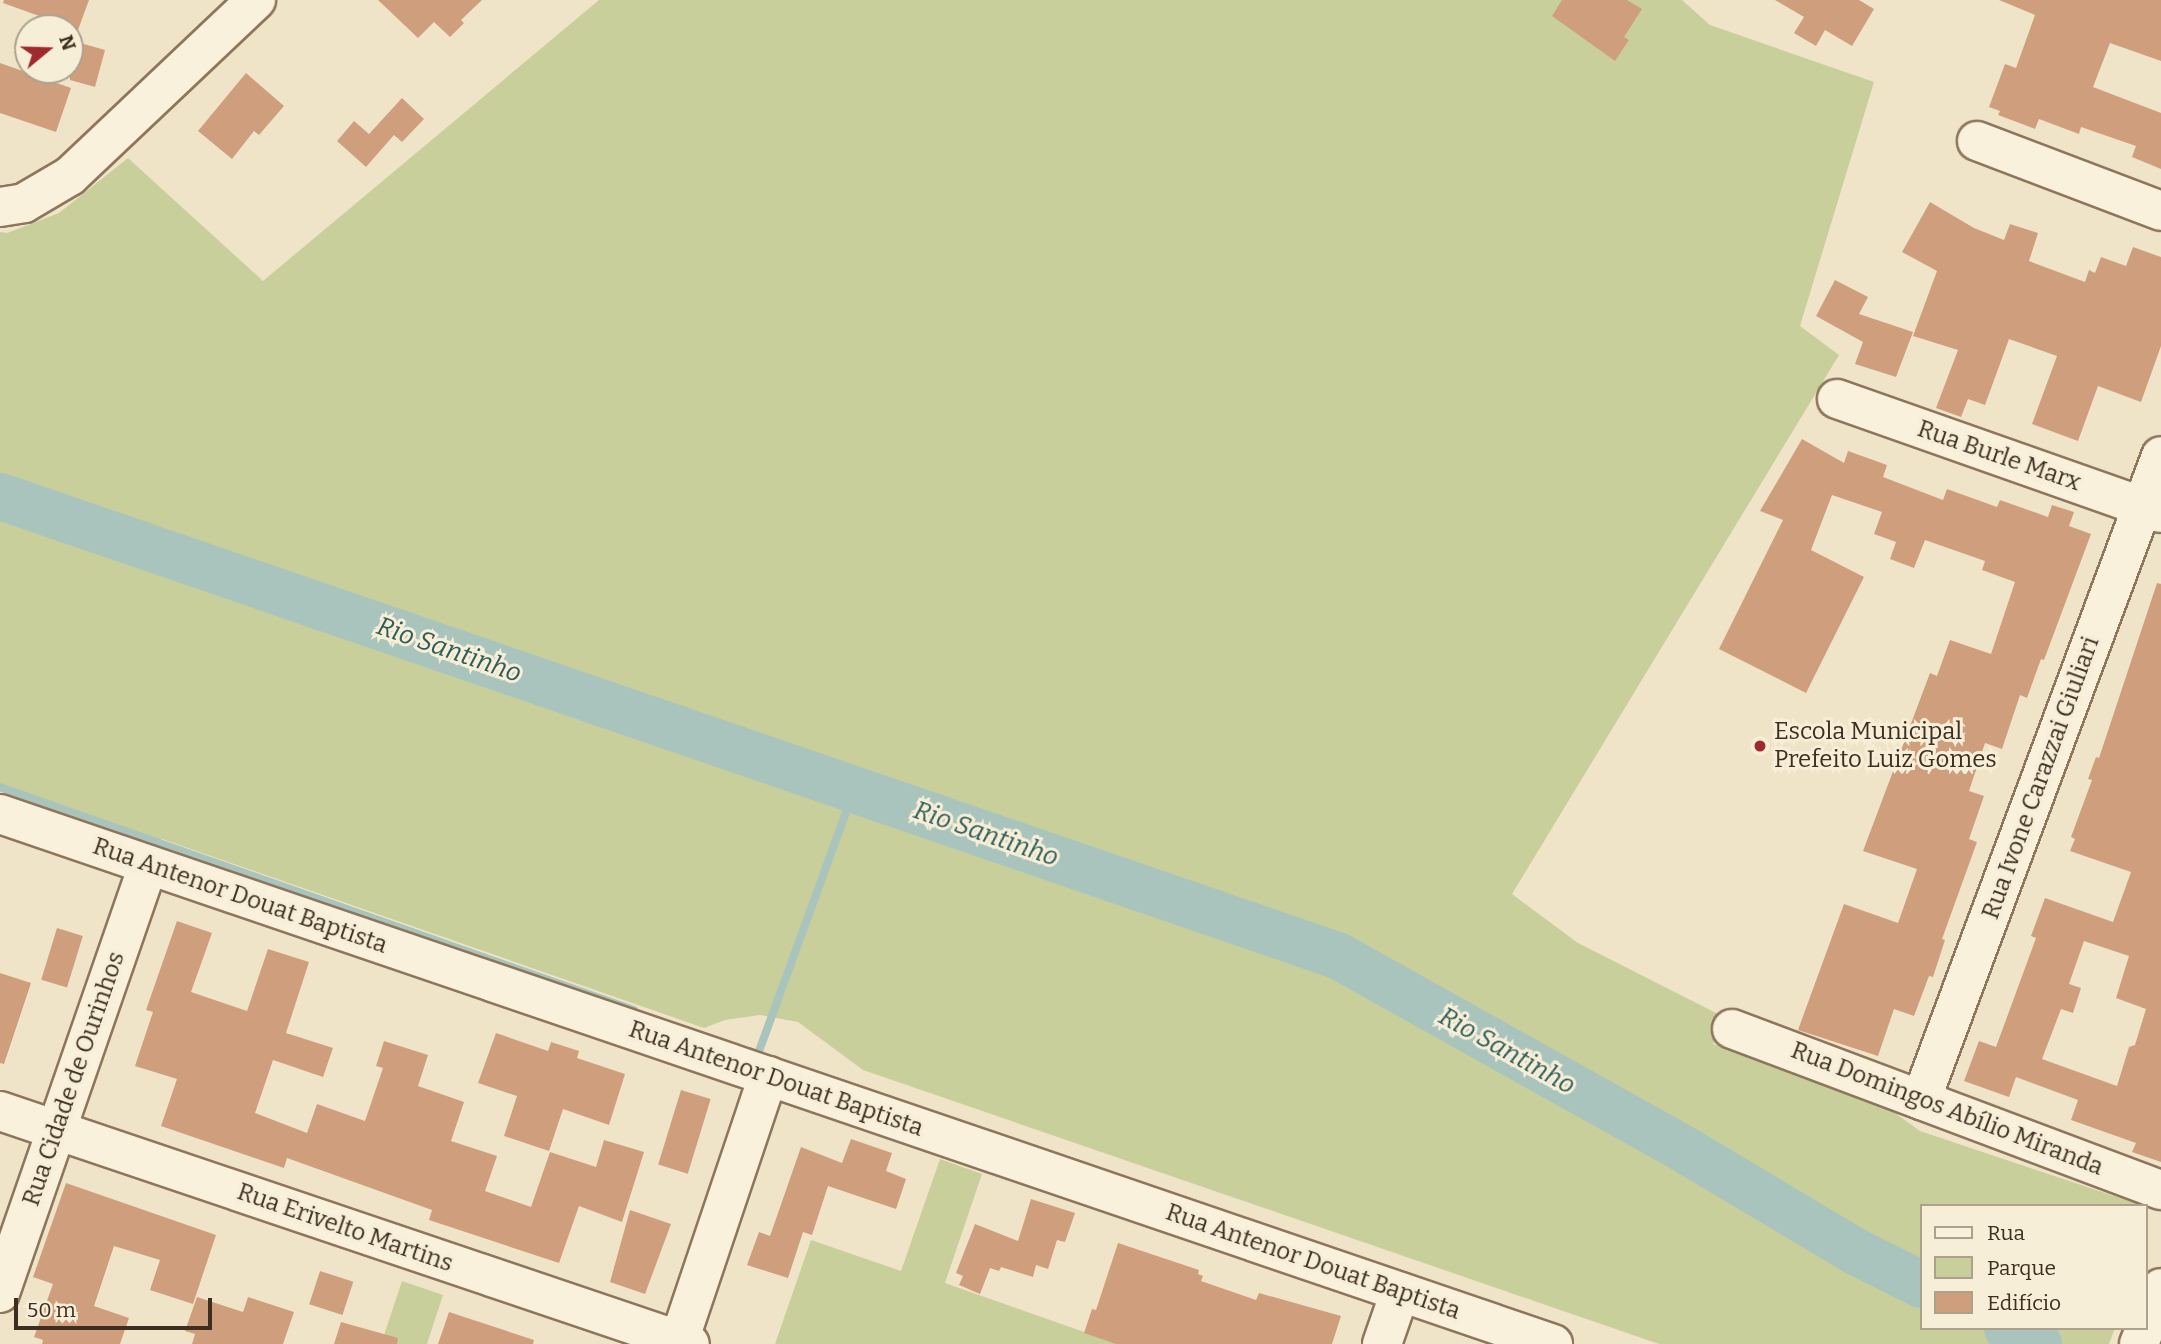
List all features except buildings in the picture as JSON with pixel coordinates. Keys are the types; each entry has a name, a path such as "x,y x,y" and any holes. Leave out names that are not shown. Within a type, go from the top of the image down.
{"street":[{"path":"12,205 70,176 256,0"},
{"path":"1977,141 2161,211"},
{"name":"Rua Burle Marx","path":"1837,399 2152,510"},
{"name":"Rua Ivone Carazzai Giuliari","path":"1921,1100 2152,510 2161,456"},
{"name":"Rua Antenor Douat Baptista","path":"0,814 1553,1344"},
{"name":"Rua Cidade de Ourinhos","path":"0,1293 148,865"},
{"name":"Rua Domingos Abílio Miranda","path":"1732,1029 2161,1190"},
{"path":"682,1343 768,1076"},
{"name":"Rua Erivelto Martins","path":"0,1111 682,1343"},
{"path":"2147,1324 2161,1288"},
{"path":"1382,1344 1400,1292"}],"green space":[{"path":"599,0 1682,0 1710,25 1874,82 1800,326 1839,355 1512,894 1578,943 1724,1017 1713,1044 1864,1099 1895,1113 1920,1131 2138,1204 1920,1204 1920,1330 2114,1330 2109,1344 1659,1344 863,1070 798,1022 760,1015 725,1020 704,1028 162,839 151,844 0,792 0,232 7,233 59,213 128,158 263,281"},
{"path":"940,1159 982,1174 945,1283 1118,1344 775,1344 811,1240 901,1271"},
{"path":"402,1281 443,1295 427,1344 381,1344"}],"waterway":[{"name":"Rio Santinho","path":"0,496 1337,955 1689,1152 1855,1251 1920,1284"},
{"path":"0,787 634,1010"},
{"path":"749,1051 758,1054 855,788"},
{"name":"Rio Santinho","path":"2011,1330 2038,1344"}],"place":[{"name":"Escola Municipal Prefeito Luiz Gomes","path":"1760,746"}]}
